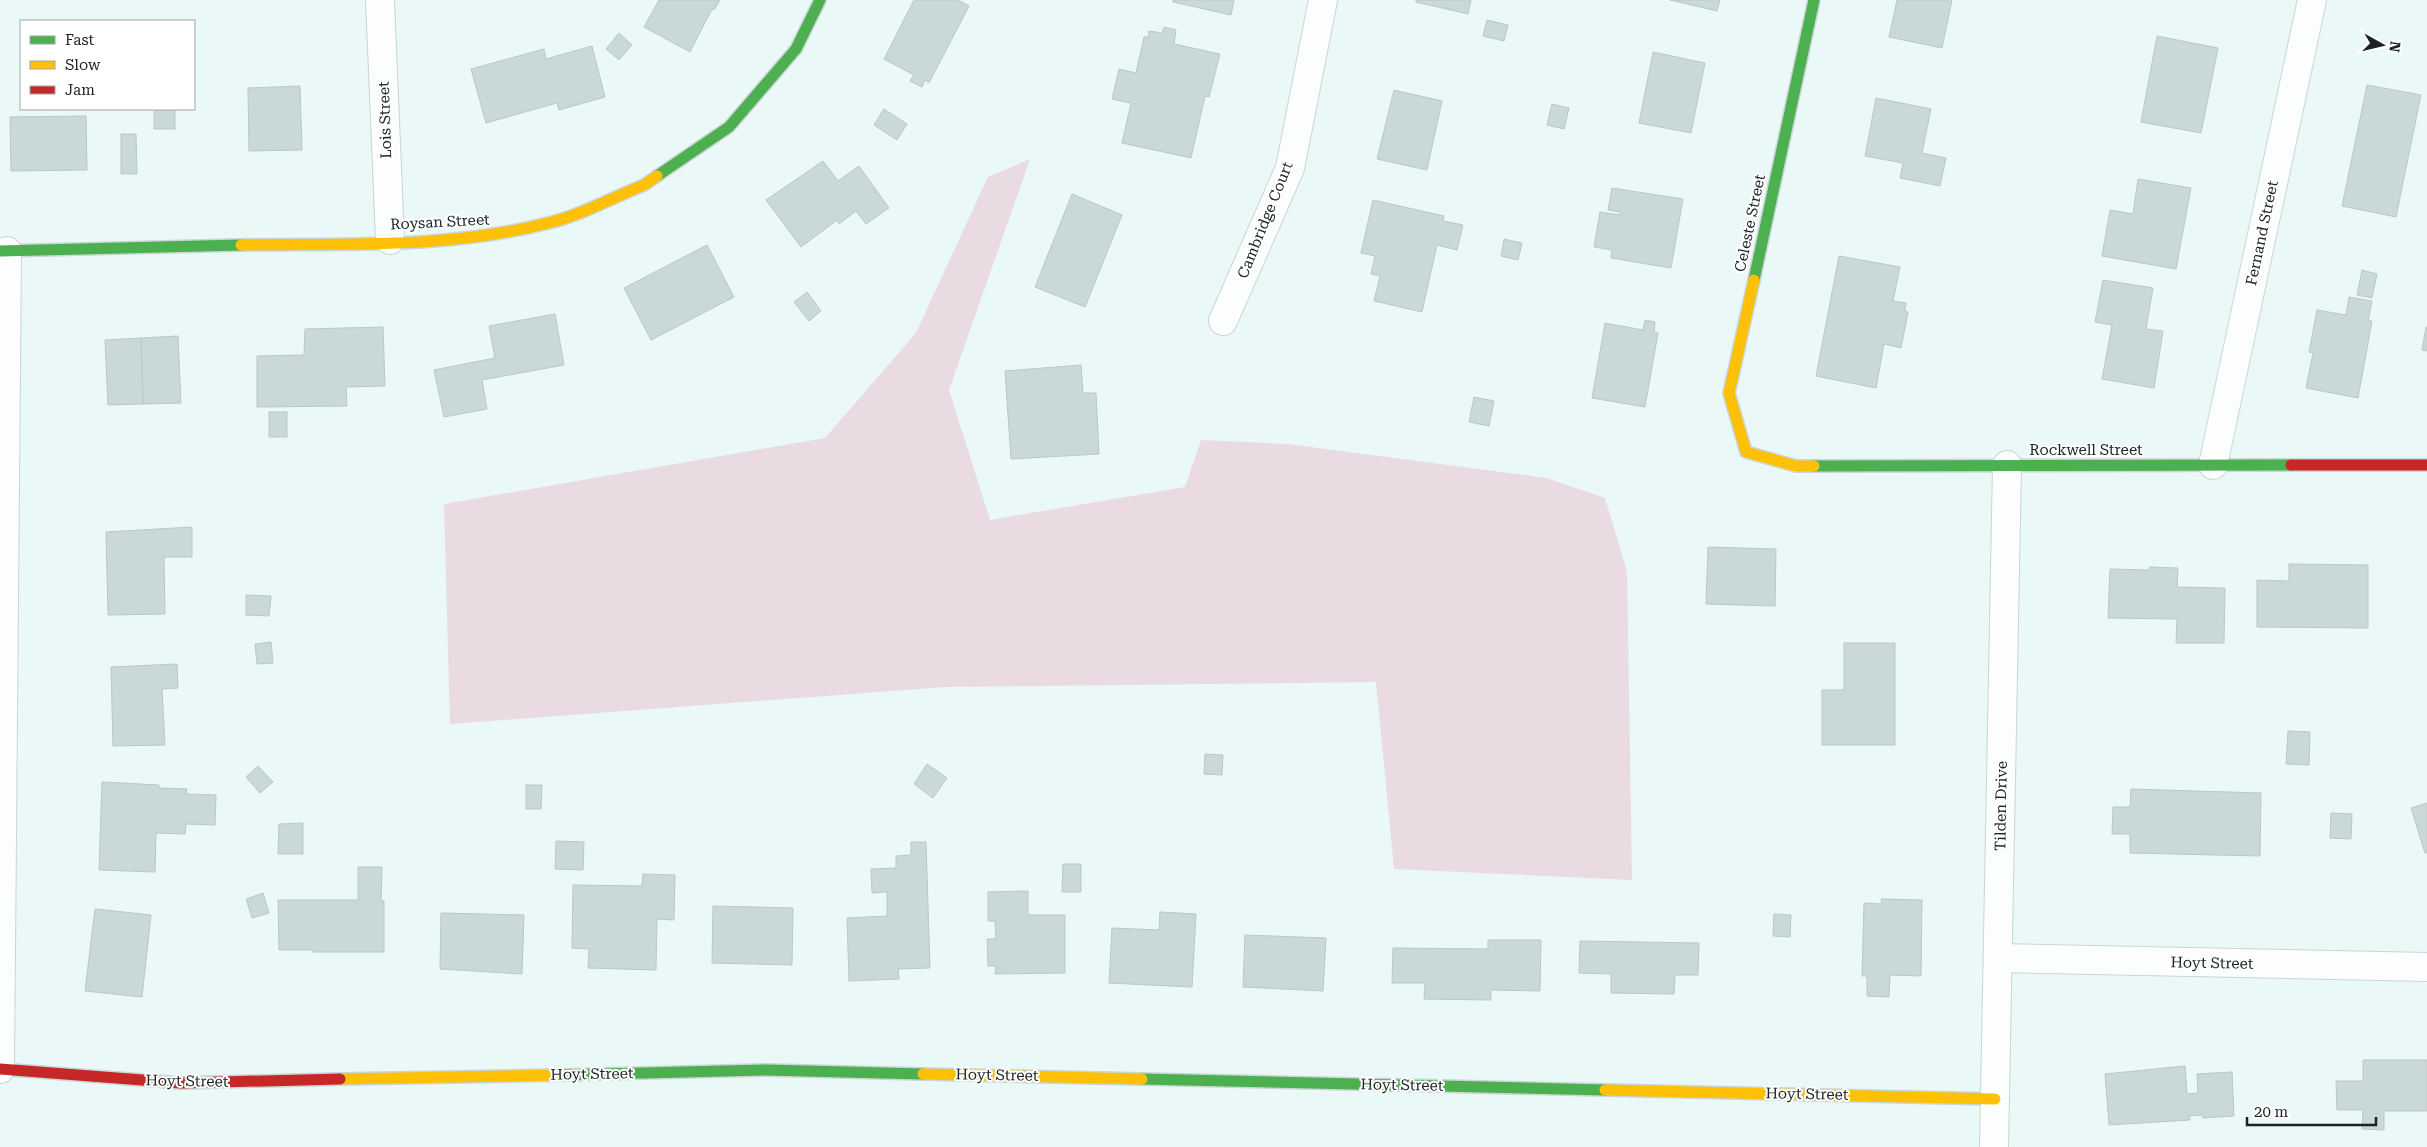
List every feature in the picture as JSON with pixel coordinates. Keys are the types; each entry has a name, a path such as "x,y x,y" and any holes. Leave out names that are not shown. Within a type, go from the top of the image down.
{"street":[{"name":"Lois Street","path":"380,0 390,240"},
{"name":"Roysan Street","path":"3,251 450,240 550,223 644,185 729,127 796,49 820,0"},
{"name":"Cambridge Court","path":"1223,321 1290,168 1323,0"},
{"name":"Celeste Street","path":"1746,452 1729,393 1814,0"},
{"name":"Fernand Street","path":"2213,465 2312,0"},
{"path":"0,1069 3,251"},
{"name":"Rockwell Street","path":"1746,452 1796,466 2427,465"},
{"name":"Tilden Drive","path":"1994,1147 2007,465"},
{"name":"Hoyt Street","path":"1998,958 2427,967"},
{"name":"Hoyt Street","path":"0,1069 181,1083 768,1070 1995,1099"}],"shaded area":[{"path":"1030,159 949,390 990,520 1185,487 1201,440 1288,444 1546,478 1605,498 1627,572 1632,880 1394,869 1376,682 945,687 450,724 444,504 825,438 916,333 988,177"}],"building":[{"path":"659,0 720,0 714,10 712,9 690,52 644,27"},
{"path":"914,0 958,0 969,6 929,83 925,80 922,87 910,81 914,75 884,59"},
{"path":"1173,0 1234,0 1231,15 1173,2"},
{"path":"1416,0 1471,0 1468,14 1416,2"},
{"path":"1670,0 1720,0 1717,11"},
{"path":"1897,0 1952,0 1942,48 1889,37"},
{"path":"1487,20 1508,25 1504,41 1483,36"},
{"path":"1164,27 1176,30 1174,44 1220,54 1209,97 1205,96 1191,158 1122,143 1131,103 1112,99 1119,69 1136,73 1144,37 1148,37 1149,31 1162,33"},
{"path":"619,33 632,45 619,60 606,49"},
{"path":"2157,36 2218,48 2201,133 2141,122"},
{"path":"592,46 605,97 559,110 557,103 486,123 471,69 544,49 546,59"},
{"path":"1653,52 1705,63 1691,133 1639,123"},
{"path":"2367,85 2421,95 2396,217 2342,206"},
{"path":"300,86 302,150 249,151 248,88"},
{"path":"1394,90 1442,101 1427,170 1377,159"},
{"path":"1876,98 1931,109 1922,153 1946,158 1940,186 1900,178 1903,163 1865,156"},
{"path":"1552,104 1569,108 1564,129 1547,125"},
{"path":"884,109 907,124 897,140 874,125"},
{"path":"154,110 175,110 175,129 154,129"},
{"path":"86,116 87,170 11,171 10,117"},
{"path":"121,134 136,134 137,174 121,174"},
{"path":"823,161 838,181 859,166 889,208 866,224 856,211 839,224 837,220 801,247 766,200"},
{"path":"2138,179 2191,188 2176,269 2102,256 2110,210 2133,214"},
{"path":"1612,188 1683,199 1671,268 1611,258 1612,250 1594,247 1600,212 1620,215 1620,212 1608,210"},
{"path":"1072,194 1122,215 1085,307 1035,287"},
{"path":"1373,200 1444,216 1443,221 1463,225 1457,250 1437,245 1422,312 1374,301 1380,276 1371,274 1375,256 1361,253"},
{"path":"1504,239 1522,243 1518,260 1501,256"},
{"path":"707,245 734,297 651,340 624,288"},
{"path":"1839,256 1900,267 1893,301 1906,303 1905,311 1908,312 1901,348 1884,344 1876,388 1816,376"},
{"path":"2362,270 2377,274 2372,298 2357,295"},
{"path":"2103,280 2153,288 2146,329 2163,331 2154,388 2102,379 2112,325 2095,322"},
{"path":"807,292 821,311 809,321 794,302"},
{"path":"2349,297 2372,301 2368,321 2372,321 2358,398 2306,388 2313,353 2309,352 2317,310 2346,315"},
{"path":"555,314 564,365 482,380 487,409 444,417 434,370 495,358 489,326"},
{"path":"1645,320 1655,322 1654,332 1658,333 1645,407 1592,398 1605,323 1643,330"},
{"path":"383,327 385,386 346,387 347,406 257,407 257,356 304,355 305,329"},
{"path":"2427,327 2427,351 2422,350"},
{"path":"178,336 181,403 143,404 141,338"},
{"path":"141,338 143,404 108,405 105,340"},
{"path":"1081,365 1083,393 1096,393 1099,454 1011,459 1005,371"},
{"path":"1474,397 1494,401 1489,426 1469,422"},
{"path":"269,412 287,412 287,437 269,437"},
{"path":"192,527 192,557 164,557 165,614 108,615 106,532"},
{"path":"1708,547 1776,549 1775,606 1706,604"},
{"path":"2289,564 2368,565 2368,628 2257,627 2257,580 2289,581"},
{"path":"2150,567 2178,568 2177,587 2225,588 2224,643 2176,643 2177,619 2108,618 2110,569 2149,570"},
{"path":"246,595 271,596 269,616 246,615"},
{"path":"271,642 273,663 257,664 255,644"},
{"path":"1844,643 1895,643 1895,745 1822,745 1822,690 1844,690"},
{"path":"177,664 178,688 162,689 165,745 113,746 111,667"},
{"path":"2288,731 2310,732 2309,765 2286,764"},
{"path":"1205,754 1223,755 1222,775 1204,774"},
{"path":"927,764 947,778 933,798 914,784"},
{"path":"258,766 273,782 260,793 246,777"},
{"path":"102,782 159,785 159,788 187,789 186,794 216,795 215,825 186,824 185,834 156,833 155,872 99,870"},
{"path":"526,785 542,785 541,809 526,809"},
{"path":"2131,789 2261,793 2260,856 2130,853 2130,834 2112,834 2113,807 2130,807"},
{"path":"2427,803 2427,853 2425,853 2411,808"},
{"path":"2331,813 2352,814 2351,839 2330,838"},
{"path":"303,823 303,854 278,854 279,824"},
{"path":"556,841 584,842 583,870 555,869"},
{"path":"911,842 926,842 930,968 898,969 899,979 849,981 847,918 887,916 887,892 872,893 871,869 896,868 896,856 911,855"},
{"path":"1063,864 1081,864 1081,892 1062,892"},
{"path":"358,867 382,867 381,901 384,901 384,952 279,950 278,900 358,900"},
{"path":"643,874 675,875 674,920 657,919 656,970 588,968 589,949 572,948 573,885 642,886"},
{"path":"1028,891 1028,915 1065,915 1065,973 995,974 996,966 988,966 987,939 996,939 995,921 988,921 988,892"},
{"path":"263,893 269,913 252,918 246,899"},
{"path":"1881,899 1922,900 1921,976 1890,975 1889,997 1867,996 1867,976 1862,976 1864,903 1882,904"},
{"path":"713,906 793,908 792,965 712,963"},
{"path":"95,909 151,915 142,997 85,991"},
{"path":"1160,912 1196,914 1192,987 1109,983 1112,928 1159,930"},
{"path":"441,913 524,915 522,974 440,969"},
{"path":"1774,914 1791,915 1790,937 1773,936"},
{"path":"1245,935 1326,938 1323,991 1243,987"},
{"path":"1488,940 1541,940 1540,991 1491,990 1491,1000 1424,999 1425,983 1392,983 1393,948 1488,949"},
{"path":"1580,941 1699,943 1698,975 1675,975 1674,994 1611,993 1611,974 1579,973"},
{"path":"2363,1060 2427,1060 2427,1111 2384,1111 2384,1130 2362,1129 2363,1110 2337,1110 2336,1081 2363,1081"},
{"path":"2185,1066 2187,1094 2198,1093 2197,1074 2232,1072 2234,1116 2203,1118 2202,1115 2189,1116 2190,1120 2109,1125 2105,1074"}],"traffic: fast":[{"path":"657,176 729,127 796,49 820,0"},
{"path":"1754,280 1814,0"},
{"path":"0,251 241,245"},
{"path":"1814,466 2291,465"},
{"path":"563,1075 767,1070 923,1074"},
{"path":"1142,1079 1605,1090"}],"traffic: slow":[{"path":"241,245 396,243 473,237 511,231 572,216 644,185 657,176"},
{"path":"1754,280 1729,393 1746,452 1796,466 1814,466"},
{"path":"923,1074 1142,1079"},
{"path":"340,1079 563,1075"},
{"path":"1605,1090 1995,1099"}],"traffic: jam":[{"path":"2291,465 2427,465"},
{"path":"0,1069 181,1083 340,1079"}]}
